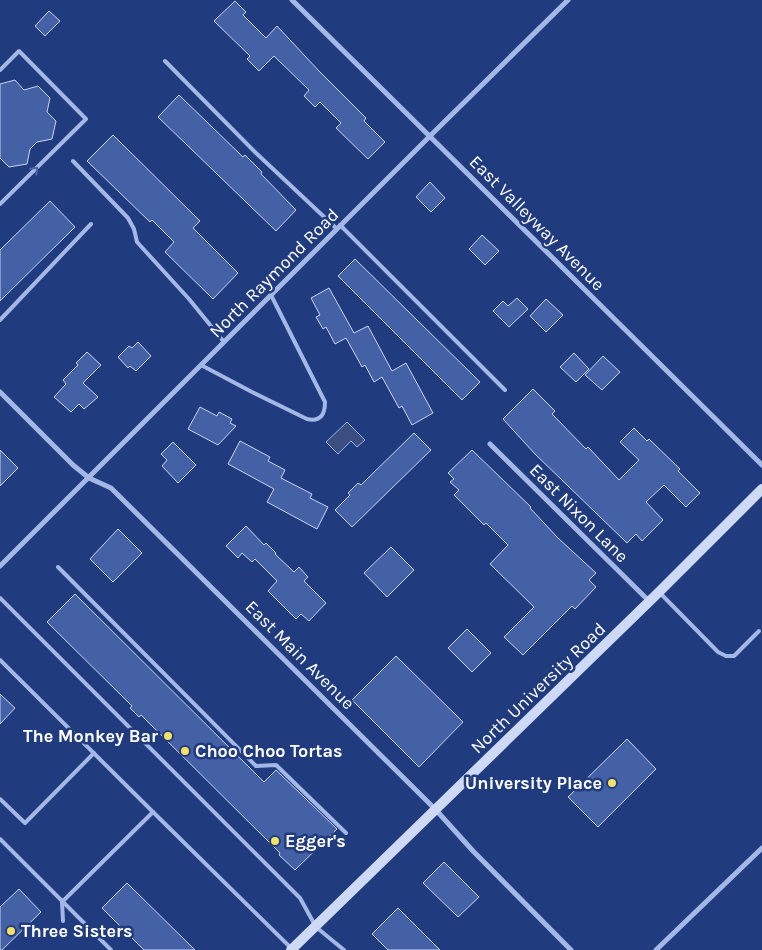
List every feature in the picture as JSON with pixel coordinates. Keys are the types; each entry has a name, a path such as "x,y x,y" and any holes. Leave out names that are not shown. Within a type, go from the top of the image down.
{"main road":[{"name":"North University Road","path":"292,950 650,602 762,490"}],"street":[{"name":"East Valleyway Avenue","path":"292,0 762,465"},
{"name":"North Raymond Road","path":"0,566 338,227 568,0"},
{"name":"East Main Avenue","path":"0,392 89,478 111,488 436,810 473,851 571,950"},
{"name":"East Nixon Lane","path":"490,444 650,602"},
{"path":"656,950 762,848"}],"lane":[{"path":"0,70 19,51 86,119 0,204"},
{"path":"165,62 256,153 338,227 505,390"},
{"path":"73,161 128,218 134,229 137,242 189,299 224,342"},
{"path":"0,320 92,224"},
{"path":"201,365 307,419 314,421 322,417 325,410 325,402 271,295"},
{"path":"58,567 256,766 276,765 346,833"},
{"path":"659,592 718,652 726,656 734,656 758,631"},
{"path":"0,598 300,898 316,927 344,950"},
{"path":"0,660 292,950"},
{"path":"0,799 25,823 94,753"},
{"path":"63,921 62,902 153,812"},
{"path":"0,839 111,950"}],"water":[{"path":"347,422 365,440 357,447 351,441 338,454 326,442"}],"building":[{"path":"235,1 246,12 243,15 266,38 277,26 366,118 364,121 385,142 368,159 336,128 341,123 320,102 315,107 304,96 309,90 274,56 259,71 247,59 250,56 214,21"},
{"path":"49,11 60,21 45,36 35,26"},
{"path":"15,80 24,90 38,86 50,98 47,112 56,121 52,139 37,142 30,149 27,164 9,167 0,158 0,84"},
{"path":"179,95 243,157 245,155 296,210 276,231 158,117"},
{"path":"113,135 200,221 193,228 238,273 213,299 165,252 174,242 152,220 150,222 87,161"},
{"path":"430,182 445,198 431,212 416,197"},
{"path":"50,201 75,227 0,301 0,250"},
{"path":"482,235 499,251 485,265 469,249"},
{"path":"355,259 480,382 462,400 338,276"},
{"path":"329,288 354,333 368,326 392,371 406,363 433,413 412,425 402,406 399,408 382,377 374,382 365,365 362,367 346,338 335,344 326,327 323,329 316,317 320,315 311,298"},
{"path":"517,298 528,309 509,327 493,311 503,301 508,306"},
{"path":"546,299 563,315 546,332 530,316"},
{"path":"138,342 151,356 136,371 130,366 128,368 118,357 129,346 132,348"},
{"path":"87,352 101,365 83,383 98,397 84,409 79,404 71,412 54,397 66,384 63,380 78,365 76,363"},
{"path":"574,353 589,369 576,382 560,367"},
{"path":"603,356 620,372 602,390 585,375"},
{"path":"533,389 555,411 552,414 586,449 588,447 619,480 639,460 620,442 634,428 647,441 649,439 680,469 678,471 700,493 686,507 664,485 646,502 663,520 642,541 636,534 627,543 535,454 503,419"},
{"path":"200,407 217,416 219,412 232,419 230,423 236,426 218,445 188,429"},
{"path":"414,433 431,450 352,527 335,510 350,495 348,493 358,483 361,485"},
{"path":"240,441 270,457 268,461 285,470 281,478 312,494 310,498 328,507 317,529 267,502 274,489 228,464"},
{"path":"173,442 196,465 178,483 162,466 167,460 161,454"},
{"path":"0,450 18,468 0,486"},
{"path":"472,450 531,507 558,538 596,573 589,580 596,587 575,609 572,606 523,655 504,637 534,607 490,564 508,545 486,523 484,525 454,495 459,490 450,482 454,479 448,473"},
{"path":"246,526 264,545 266,543 294,572 299,567 308,577 304,581 326,603 309,621 301,614 296,619 268,591 277,581 255,559 252,562 242,553 238,558 226,546"},
{"path":"118,529 142,553 113,582 90,559"},
{"path":"391,547 414,570 387,597 364,573"},
{"path":"75,594 264,782 276,770 337,829 295,870 141,715 139,717 130,708 132,706 47,622"},
{"path":"467,629 491,653 472,672 448,648"},
{"path":"396,656 463,722 419,767 352,700"},
{"path":"0,694 15,708 0,724"},
{"name":"University Place","path":"627,739 656,769 598,827 568,797"},
{"path":"444,862 479,897 458,917 423,883"},
{"path":"127,883 195,950 144,950 102,908"},
{"name":"Three Sisters","path":"19,889 41,912 0,950 0,907"},
{"path":"398,908 440,950 388,950 372,934"}],"place":[{"name":"The Monkey Bar","path":"168,736"},
{"name":"Choo Choo Tortas","path":"185,751"},
{"name":"University Place","path":"612,783"},
{"name":"Egger's","path":"275,841"},
{"name":"Three Sisters","path":"11,931"}]}
